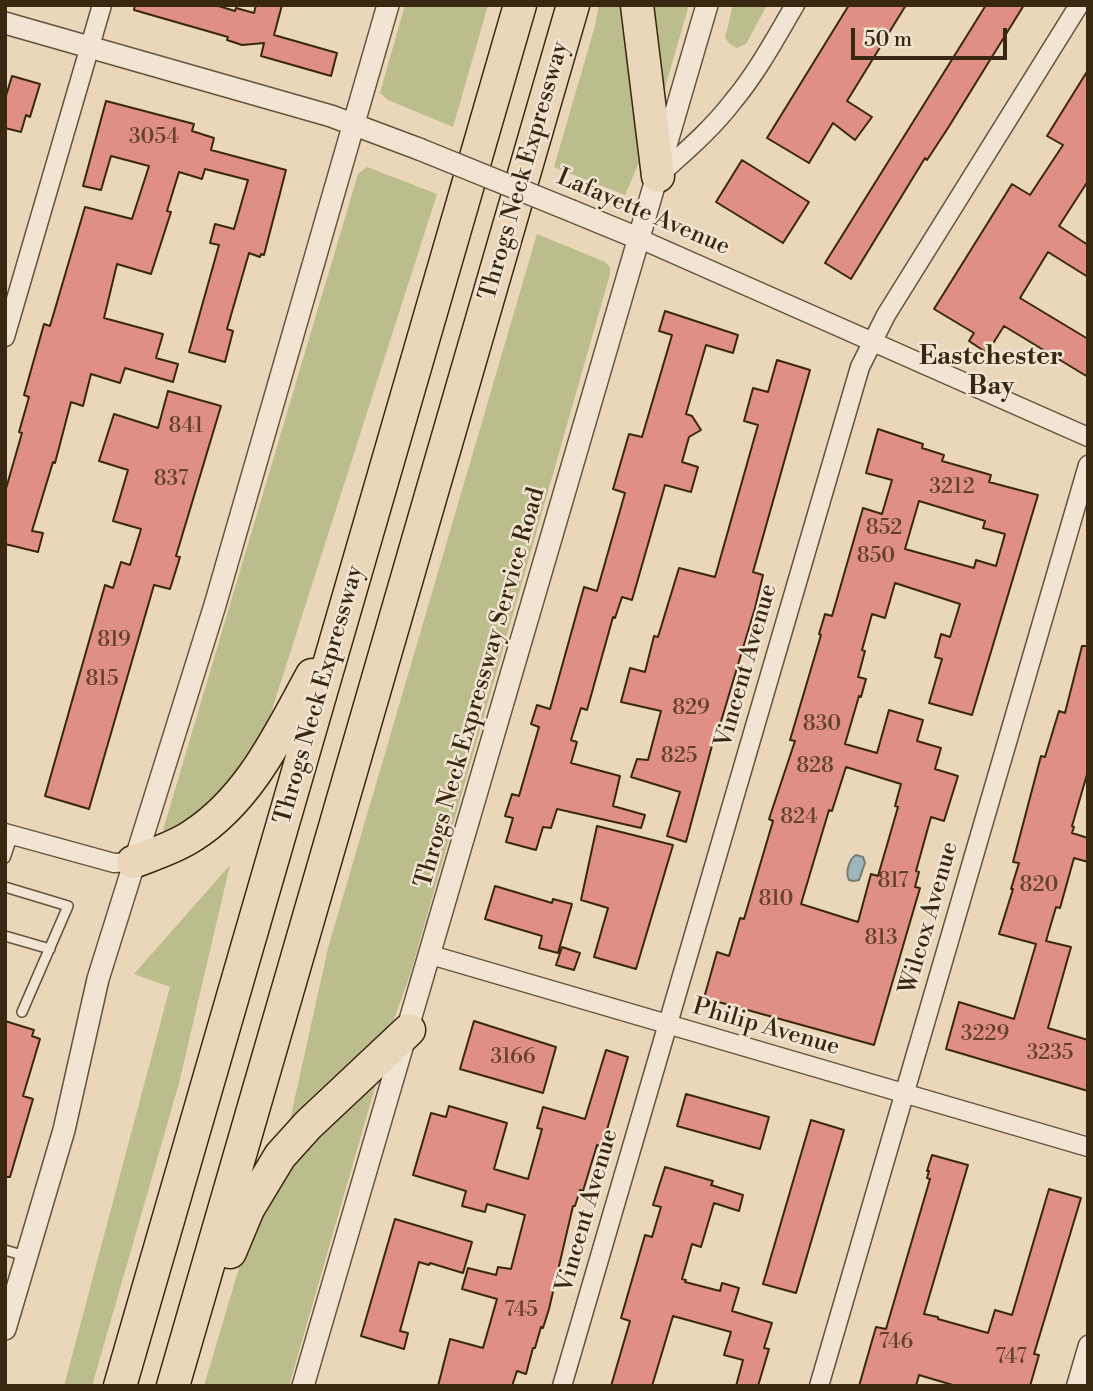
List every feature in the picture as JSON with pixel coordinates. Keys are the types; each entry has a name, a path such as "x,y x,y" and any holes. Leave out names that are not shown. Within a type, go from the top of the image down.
{"highway":[{"name":"Throgs Neck Expressway","path":"120,1386 520,5"},
{"name":"Throgs Neck Expressway","path":"174,1386 573,5"},
{"path":"637,5 658,176"},
{"path":"134,862 192,836 218,815 243,788 268,754 340,625"},
{"path":"174,1386 248,1209 269,1171 292,1140 409,1030"}],"street":[{"path":"5,337 102,5"},
{"path":"5,1329 74,1096 98,979 215,605 388,5"},
{"name":"Throgs Neck Expressway Service Road","path":"303,1386 707,5"},
{"path":"658,176 707,132 734,101 796,5"},
{"name":"Vincent Avenue","path":"562,1386 860,367 891,307 1079,5"},
{"name":"Lafayette Avenue","path":"5,23 354,123 640,239 1088,437"},
{"name":"Wilcox Avenue","path":"820,1386 1088,465"},
{"path":"9,834 114,863 134,862"},
{"name":"Philip Avenue","path":"430,955 1088,1147"},
{"path":"1076,1386 1088,1345"}],"lane":[{"path":"5,858 9,834"},
{"path":"5,887 68,906 23,1012"},
{"path":"5,936 50,949"},
{"path":"5,1250 27,1256"}],"green space":[{"path":"405,5 488,5 453,127 388,100 380,93"},
{"path":"599,5 627,5 640,160 625,195 554,167"},
{"path":"648,5 689,5 664,91 660,86"},
{"path":"733,5 767,5 746,44 737,48 725,38"},
{"path":"367,167 437,194 268,722 234,782 180,832 163,830 358,174"},
{"path":"537,234 605,262 610,267 610,274 410,975 390,1030 288,1129 328,948"},
{"path":"230,865 179,1083 92,1386 64,1386 170,987 134,974"},
{"path":"380,1070 289,1386 204,1386 252,1224 288,1161"}],"water":[{"path":"856,855 863,857 865,863 859,880 853,881 849,880 848,870"}],"building":[{"path":"135,5 215,5 254,13 256,5 282,5 274,35 337,53 331,76 261,56 264,43 242,45 227,40 228,37 134,10"},
{"path":"849,5 906,5 847,101 872,117 855,140 833,123 809,163 767,138"},
{"path":"986,5 1024,5 851,279 825,263"},
{"path":"1088,70 1088,181 1059,226 1088,245 1088,277 1048,252 1020,298 1088,339 1088,377 1004,326 987,353 969,341 974,333 934,309 1012,184 1030,195 1063,145 1047,136"},
{"path":"12,76 40,84 30,117 26,115 21,132 5,128 5,99"},
{"path":"106,101 194,124 192,131 214,138 211,150 286,170 264,255 261,254 260,257 249,253 227,329 233,331 225,362 189,352 219,245 210,243 215,224 234,229 248,180 205,169 202,179 179,172 167,211 171,212 151,274 117,264 104,318 163,334 156,358 178,364 173,382 125,368 120,383 91,374 83,406 71,402 55,463 53,462 32,531 43,533 38,552 5,544 5,492 22,433 19,432 29,397 24,395 44,324 50,326 85,207 132,219 149,166 111,156 101,190 83,186"},
{"path":"742,160 809,202 783,243 716,202"},
{"path":"665,311 738,335 733,353 706,345 686,414 692,416 701,430 689,437 682,462 698,467 691,492 665,485 632,600 622,597 615,618 613,617 587,710 581,708 571,740 577,742 571,763 620,776 613,806 645,815 641,828 557,809 551,828 543,827 536,850 506,842 513,818 505,816 512,794 519,796 539,727 531,724 537,705 550,709 584,587 597,591 625,493 613,489 629,434 642,437 672,335 659,331"},
{"path":"777,360 810,370 753,572 763,575 755,608 719,728 717,727 686,842 667,836 680,792 631,777 637,759 648,760 661,711 621,702 630,668 645,672 654,636 658,637 679,568 715,577 758,425 744,421 753,388 768,392"},
{"path":"168,391 221,406 176,556 180,557 170,589 154,585 89,809 45,796 105,585 113,588 121,562 130,565 141,529 113,521 128,470 99,461 114,414 158,428"},
{"path":"878,429 923,444 922,448 944,455 942,461 991,475 989,482 1038,495 972,715 929,703 942,659 935,657 941,634 950,637 960,604 895,583 885,618 872,614 858,677 866,679 845,744 877,753 889,710 923,720 917,741 941,748 935,769 958,776 944,821 931,817 916,871 919,872 915,887 920,888 874,1045 704,998 717,952 729,956 740,918 744,919 773,821 769,819 795,741 790,740 821,635 819,634 825,614 832,616 863,508 882,514 892,480 866,473","holes":["919,501 985,521 983,528 1005,534 996,566 976,560 974,568 905,549","846,767 901,784 895,806 898,807 878,876 871,874 858,922 801,904 829,810 832,811"]},
{"path":"1082,646 1088,646 1088,771 1072,833 1088,838 1088,862 1074,858 1060,908 1056,907 1046,941 1071,947 1048,1028 1088,1040 1088,1091 946,1049 959,1002 1014,1019 1036,944 999,934 1013,889 1019,863 1013,862 1041,756 1045,757 1059,711 1065,713"},
{"path":"597,826 673,845 636,969 594,957 608,908 581,900"},
{"path":"495,886 552,903 553,899 572,904 558,953 539,948 542,936 485,919"},
{"path":"562,947 580,953 574,970 556,965"},
{"path":"5,1021 34,1030 32,1036 40,1039 23,1096 33,1099 10,1177 5,1177"},
{"path":"474,1021 556,1047 543,1093 460,1069"},
{"path":"606,1050 628,1057 602,1147 597,1145 583,1191 580,1190 573,1206 549,1309 526,1374 517,1371 512,1386 438,1386 450,1339 483,1348 497,1299 462,1289 468,1268 496,1275 498,1267 511,1269 525,1215 487,1204 485,1212 462,1206 466,1191 413,1175 431,1113 446,1117 449,1106 507,1123 494,1169 528,1179 542,1129 537,1128 543,1107 585,1119"},
{"path":"686,1094 769,1117 760,1149 677,1126"},
{"path":"811,1120 844,1130 796,1293 763,1284"},
{"path":"932,1155 968,1165 924,1314 938,1319 988,1333 995,1310 1012,1315 1049,1189 1081,1198 1034,1354 1039,1355 1030,1386 956,1386 919,1375 916,1386 859,1386 876,1327 886,1329 930,1179 927,1178 927,1171"},
{"path":"665,1167 713,1181 711,1185 743,1195 739,1211 714,1203 701,1247 692,1244 682,1279 720,1291 722,1283 739,1288 732,1311 772,1323 764,1348 769,1349 758,1386 736,1386 743,1360 724,1355 731,1332 673,1316 652,1386 611,1386 630,1321 621,1318 645,1235 652,1237 661,1207 653,1205"},
{"path":"395,1219 472,1242 463,1273 419,1262 400,1331 408,1333 404,1349 361,1336"}],"district":[{"name":"Eastchester Bay","path":"991,373"}]}
